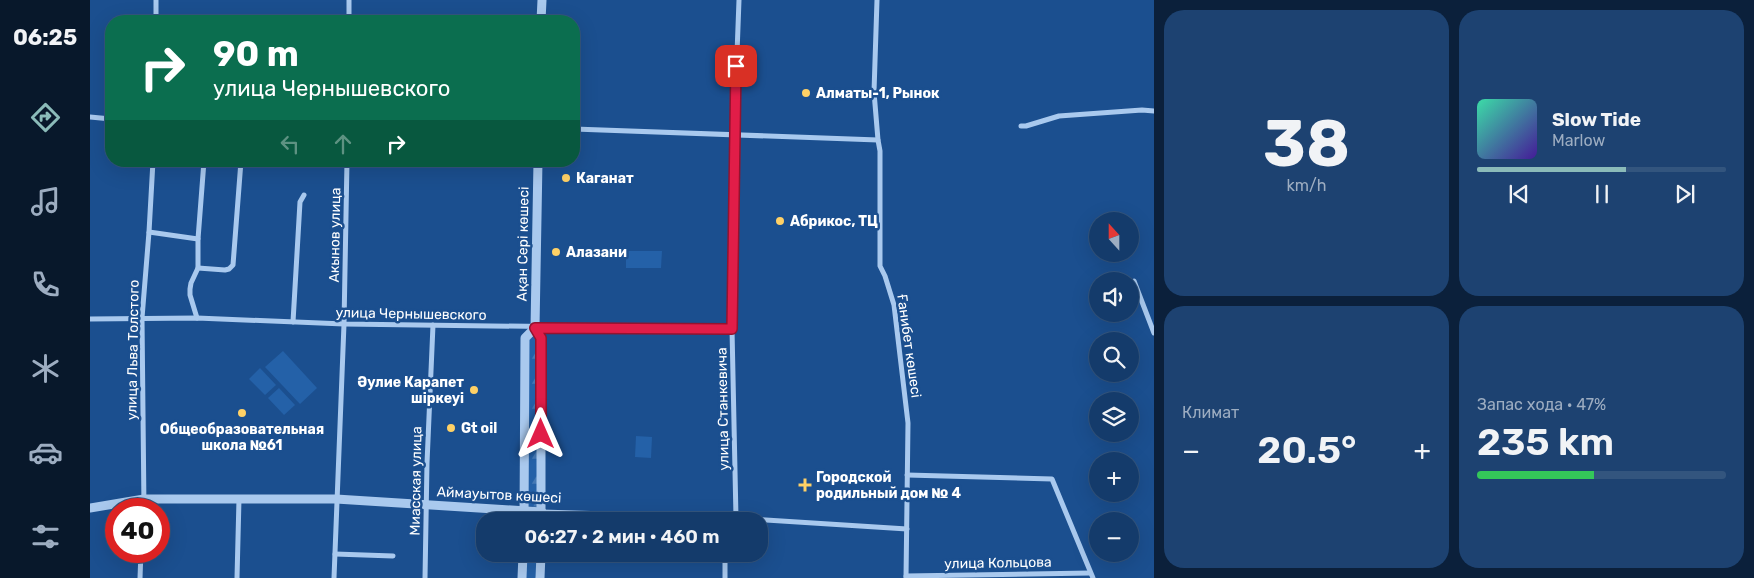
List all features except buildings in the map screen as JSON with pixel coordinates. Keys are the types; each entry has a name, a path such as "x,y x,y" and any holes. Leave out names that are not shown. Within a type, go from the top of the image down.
{"street":[{"path":"156,0 156,15"},
{"path":"349,15 350,0"},
{"path":"541,15 542,0"},
{"name":"улица Станкевича","path":"736,512 732,329 734,134 738,0"},
{"name":"Ғанибет көшесі","path":"877,0 874,92 880,151 880,266 894,305 908,424 906,577"},
{"path":"1021,126 1059,116 1126,110 1154,111"},
{"path":"90,118 105,118"},
{"path":"580,129 878,140"},
{"name":"улица Льва Толстого","path":"144,498 142,318 152,167"},
{"path":"197,318 190,289 198,268 203,167"},
{"path":"198,268 225,270 233,265 241,167"},
{"name":"Акынов улица","path":"334,578 344,324 347,167"},
{"name":"Ақан Сері көшесі","path":"538,167 535,328 541,338 541,512"},
{"path":"293,322 300,202 304,195"},
{"path":"149,232 198,239"},
{"path":"1139,294 1154,333"},
{"name":"улица Чернышевского","path":"90,319 197,318 344,324 535,328 732,329"},
{"name":"Миасская улица","path":"425,578 427,463 433,325"},
{"name":"Ақан Сері көшесі","path":"524,511 525,338 535,328"},
{"path":"907,475 1052,479 1092,575"},
{"path":"237,578 239,499"},
{"name":"Аймауытов көшесі","path":"170,503 239,499 336,499 527,512"},
{"name":"Аймауытов көшесі","path":"90,508 105,507"},
{"name":"Аймауытов көшесі","path":"768,520 906,529"},
{"path":"335,554 393,556"},
{"path":"522,578 523,562"},
{"path":"540,578 541,562"},
{"path":"725,562 725,578"},
{"path":"140,578 141,563"},
{"name":"улица Кольцова","path":"906,577 1092,575"}],"green space":[{"path":"626,251 662,251 661,268 626,268"},
{"path":"535,335 538,341 538,507 528,506 529,340"},
{"path":"283,351 317,388 300,404 265,367"},
{"path":"260,368 276,385 265,395 249,379"},
{"path":"279,388 295,405 284,415 268,398"},
{"path":"636,436 652,437 651,458 635,457"},
{"path":"526,562 537,562 537,578 526,578"}],"place":[{"name":"Алматы-1, Рынок","path":"806,93"},
{"name":"Каганат","path":"566,178"},
{"name":"Абрикос, ТЦ","path":"780,221"},
{"name":"Алазани","path":"556,252"},
{"name":"Әулие Карапет шіркеуі","path":"474,390"},
{"name":"Общеобразовательная школа №61","path":"242,413"},
{"name":"Gt oil","path":"451,428"},
{"name":"Городской родильный дом № 4","path":"805,485"}],"route":[{"path":"541,434 541,338 535,328 732,329 736,66"}]}
